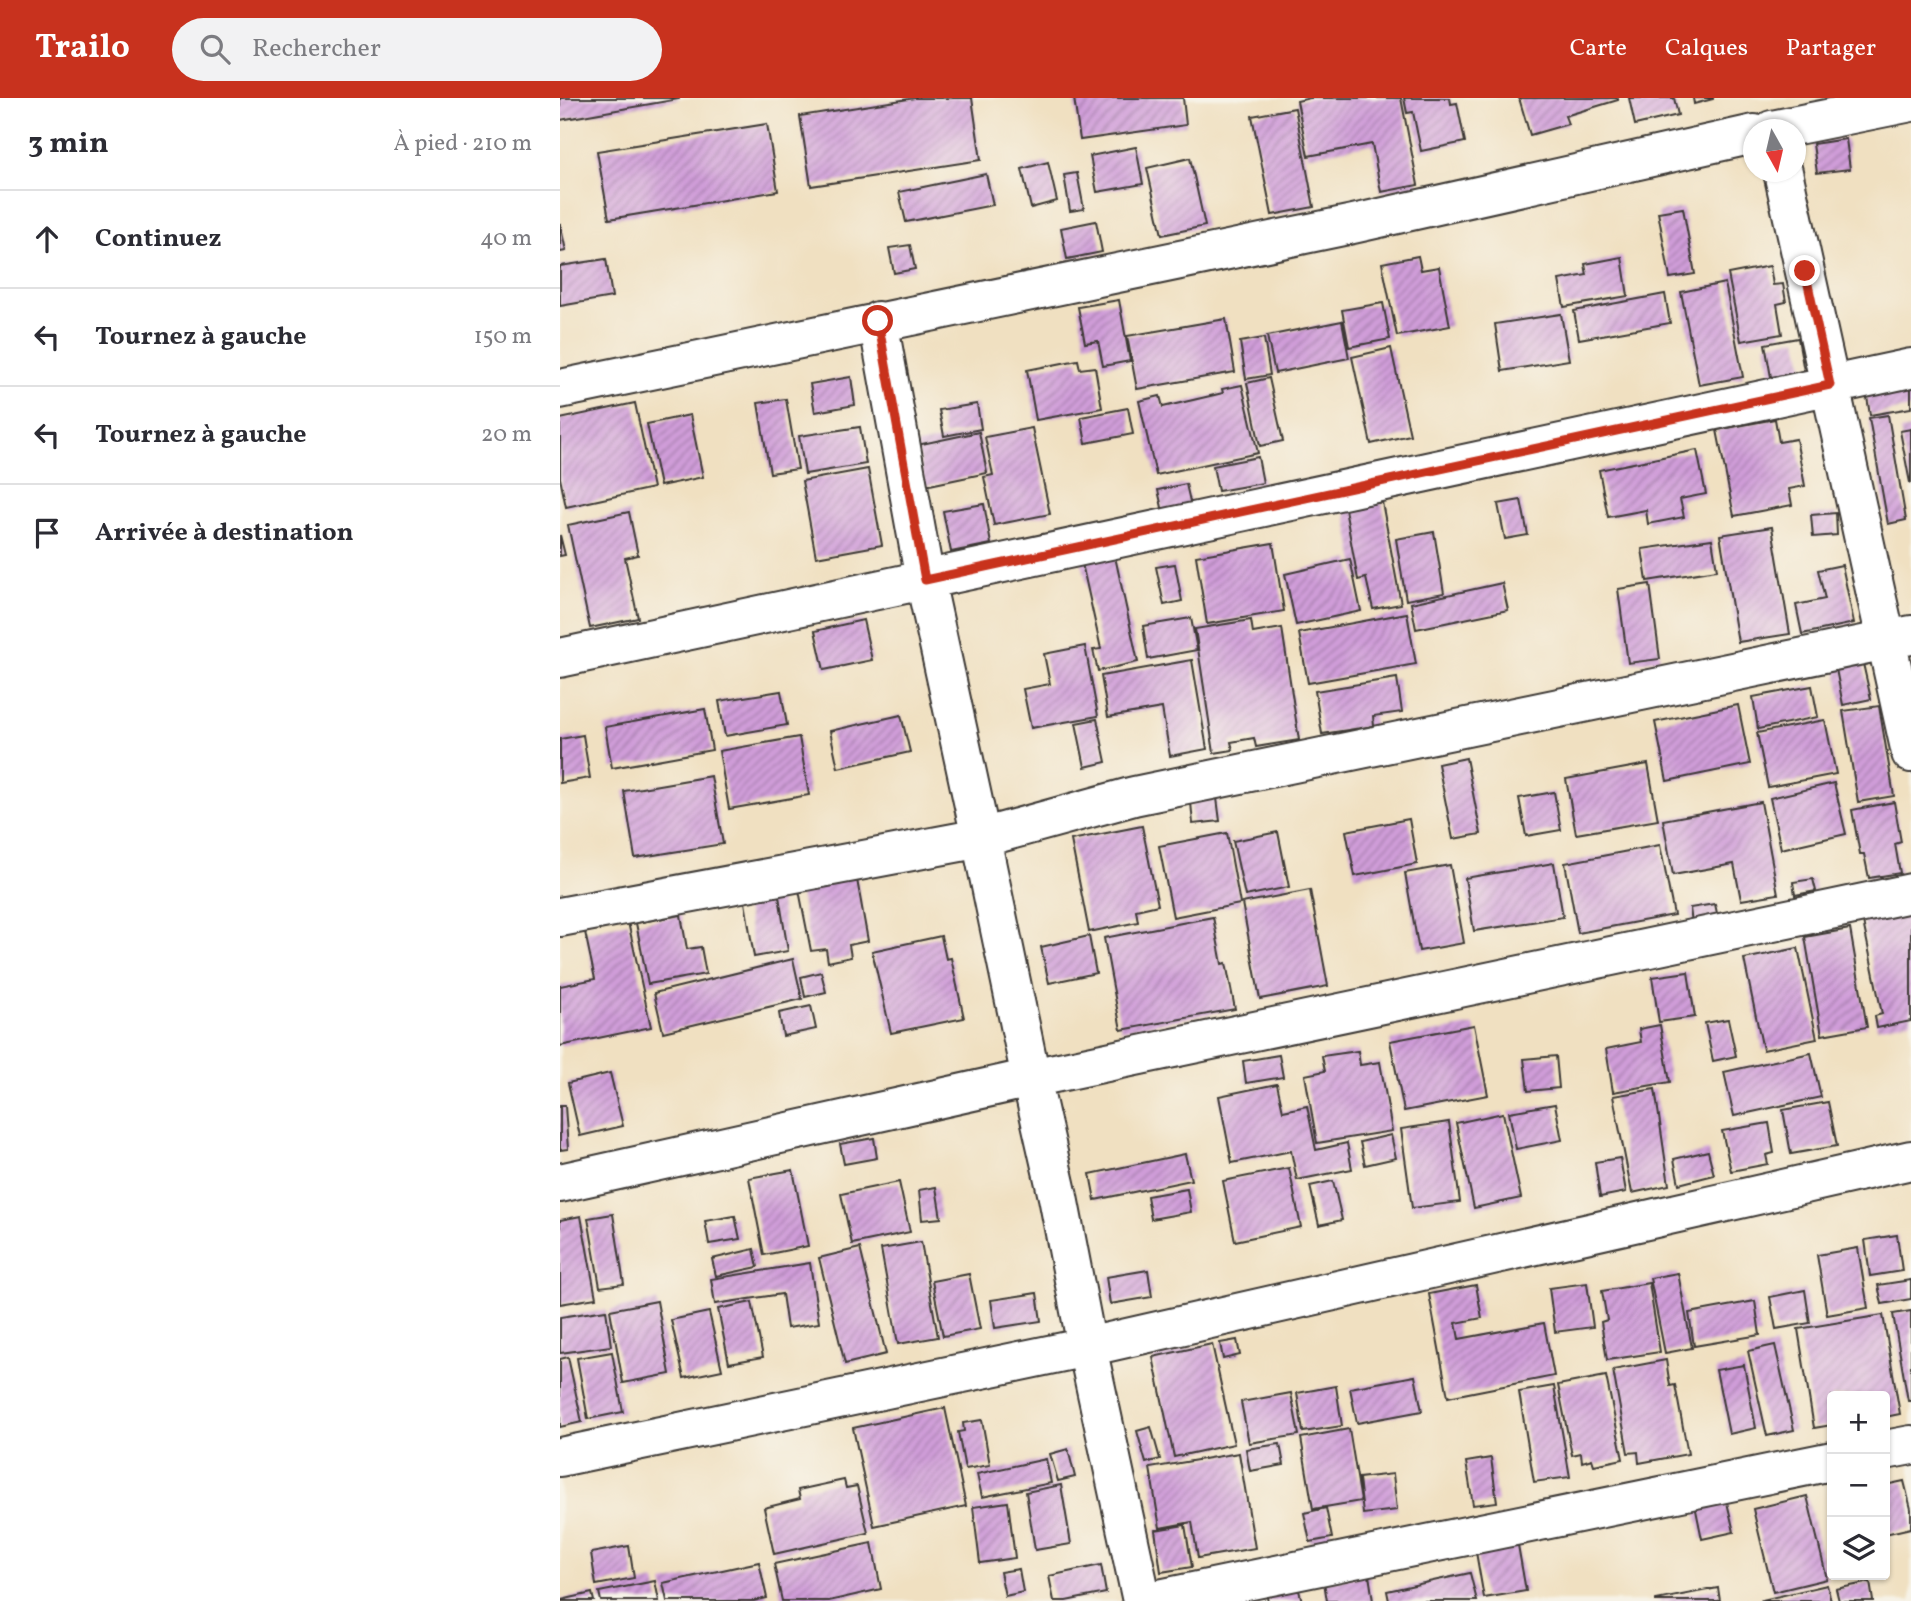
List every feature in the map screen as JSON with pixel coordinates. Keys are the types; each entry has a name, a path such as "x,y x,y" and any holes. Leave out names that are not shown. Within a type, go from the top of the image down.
{"street":[{"path":"1768,98 1771,119"},
{"path":"1806,123 1911,102"},
{"path":"560,389 1353,224 1743,136"},
{"path":"1785,182 1830,385 1899,638 1911,753"},
{"path":"878,321 925,580 1142,1601"},
{"path":"560,658 1911,368"},
{"path":"560,917 981,838 1134,796 1899,638"},
{"path":"560,1183 1031,1078 1911,892"},
{"path":"560,1457 1087,1347 1911,1160"},
{"path":"1890,1449 1911,1445"},
{"path":"1149,1601 1827,1462"}],"building":[{"path":"560,98 679,98 679,99 560,120"},
{"path":"915,98 972,98 981,160 811,186 800,116"},
{"path":"1074,98 1183,98 1186,125 1080,140"},
{"path":"1310,98 1401,98 1418,185 1381,192 1372,144 1308,156 1297,101"},
{"path":"1404,98 1450,98 1451,104 1457,103 1465,142 1421,151 1413,112 1407,113"},
{"path":"1519,98 1618,100 1565,116 1568,124 1530,135"},
{"path":"1629,98 1674,98 1678,115 1635,125"},
{"path":"1693,98 1713,98 1713,99 1694,104"},
{"path":"1295,108 1314,207 1272,215 1252,116"},
{"path":"767,124 778,191 609,219 597,151"},
{"path":"1846,139 1850,169 1817,173 1813,144"},
{"path":"1136,147 1143,184 1097,192 1090,156"},
{"path":"1190,158 1205,226 1162,235 1147,168"},
{"path":"1048,162 1057,201 1031,208 1022,169"},
{"path":"1077,173 1084,209 1070,211 1064,175"},
{"path":"986,174 993,205 906,222 899,192"},
{"path":"1683,208 1695,274 1670,278 1658,212"},
{"path":"1096,221 1102,252 1067,259 1061,228"},
{"path":"560,223 566,251 560,252"},
{"path":"910,245 915,269 894,273 889,248"},
{"path":"1418,256 1421,270 1439,267 1450,326 1397,336 1382,263"},
{"path":"1622,257 1628,296 1564,307 1559,280 1587,275 1585,264"},
{"path":"606,259 612,297 560,306 560,266"},
{"path":"1770,266 1773,285 1783,284 1786,302 1777,304 1782,334 1741,341 1728,274"},
{"path":"1725,283 1743,377 1699,385 1681,292"},
{"path":"1665,294 1670,323 1579,339 1574,311"},
{"path":"1119,300 1130,361 1103,366 1098,341 1085,343 1078,307"},
{"path":"1383,303 1390,339 1349,347 1342,310"},
{"path":"1561,314 1569,360 1502,371 1495,324"},
{"path":"1226,319 1235,372 1137,389 1127,336"},
{"path":"1342,321 1349,358 1275,373 1267,336"},
{"path":"1264,338 1270,375 1246,379 1240,342"},
{"path":"1798,338 1804,371 1771,377 1765,344"},
{"path":"1391,348 1410,435 1371,444 1352,357"},
{"path":"1078,360 1080,369 1095,367 1102,408 1036,420 1027,370"},
{"path":"851,377 855,405 815,412 810,384"},
{"path":"1269,378 1283,441 1260,446 1247,383"},
{"path":"1911,384 1911,408 1870,415 1866,391"},
{"path":"1242,385 1258,453 1156,475 1139,401 1160,396 1163,407 1223,393 1222,389"},
{"path":"786,399 798,469 770,473 758,403"},
{"path":"635,403 653,488 566,507 560,478 560,419"},
{"path":"977,404 981,429 944,436 939,410"},
{"path":"1128,408 1133,434 1086,443 1081,417"},
{"path":"690,415 703,477 660,486 647,424"},
{"path":"1888,415 1906,520 1888,524 1869,418"},
{"path":"1775,419 1779,442 1796,439 1805,486 1789,489 1792,505 1734,516 1717,430"},
{"path":"860,427 866,464 805,474 799,436"},
{"path":"1032,428 1050,514 994,525 984,477 993,475 985,437"},
{"path":"1911,429 1911,482 1910,483 1900,431"},
{"path":"979,432 987,473 925,486 917,445"},
{"path":"1697,450 1706,494 1680,499 1684,517 1648,524 1646,510 1608,517 1599,470"},
{"path":"1258,457 1263,483 1218,491 1213,466"},
{"path":"868,469 882,545 816,557 802,481"},
{"path":"1186,484 1191,506 1163,512 1158,490"},
{"path":"1521,500 1528,535 1505,539 1498,504"},
{"path":"1382,502 1401,604 1373,609 1366,578 1358,580 1345,509"},
{"path":"984,504 991,544 951,552 943,511"},
{"path":"629,512 638,555 625,558 638,618 590,628 568,525"},
{"path":"1836,513 1837,535 1813,537 1811,515"},
{"path":"1772,527 1790,634 1738,642 1720,535"},
{"path":"1434,532 1444,593 1406,600 1396,539"},
{"path":"560,535 565,555 560,556"},
{"path":"1712,539 1717,570 1647,581 1642,549"},
{"path":"1273,543 1284,611 1207,624 1196,556"},
{"path":"1114,552 1138,662 1098,671 1093,650 1101,649 1081,559"},
{"path":"1350,559 1361,611 1296,625 1285,574"},
{"path":"1175,564 1182,601 1164,605 1156,567"},
{"path":"1842,565 1854,623 1802,634 1796,605 1825,599 1818,570"},
{"path":"1502,583 1508,610 1416,629 1411,603"},
{"path":"1650,584 1660,659 1628,663 1618,589"},
{"path":"1407,613 1416,664 1308,683 1299,633"},
{"path":"1191,618 1197,650 1148,659 1143,626"},
{"path":"863,620 872,660 824,670 815,631"},
{"path":"1251,620 1253,633 1282,628 1299,740 1256,747 1254,738 1231,742 1233,750 1214,753 1195,629"},
{"path":"1085,646 1098,716 1031,728 1023,689 1050,684 1044,654"},
{"path":"1862,659 1871,699 1843,705 1835,664"},
{"path":"1192,660 1207,749 1170,756 1162,708 1108,717 1101,676"},
{"path":"1397,678 1402,712 1373,716 1374,726 1322,734 1315,691"},
{"path":"1812,686 1818,717 1758,729 1753,697"},
{"path":"781,691 787,725 725,736 719,701"},
{"path":"1738,705 1750,764 1667,781 1655,722"},
{"path":"1879,706 1894,796 1858,802 1843,711"},
{"path":"705,709 712,750 612,768 605,727"},
{"path":"901,715 910,752 838,768 830,731"},
{"path":"1097,719 1106,762 1085,767 1076,723"},
{"path":"1825,720 1836,774 1768,787 1757,733"},
{"path":"583,735 590,778 560,783 560,739"},
{"path":"799,737 809,795 729,809 719,751"},
{"path":"1466,758 1481,834 1453,839 1438,764"},
{"path":"1648,764 1658,820 1576,834 1566,779"},
{"path":"711,776 723,844 635,858 624,791"},
{"path":"1834,783 1846,834 1781,849 1770,798"},
{"path":"1554,792 1561,830 1526,836 1519,798"},
{"path":"1217,798 1220,821 1193,824 1191,802"},
{"path":"1761,802 1778,894 1741,900 1734,864 1673,875 1663,820"},
{"path":"1894,802 1901,842 1895,844 1900,873 1869,878 1864,854 1860,854 1852,810"},
{"path":"1409,819 1417,864 1355,876 1346,831"},
{"path":"1142,826 1158,905 1136,910 1138,922 1089,932 1071,840"},
{"path":"1278,832 1289,887 1245,896 1233,841"},
{"path":"1227,833 1240,904 1173,917 1159,846"},
{"path":"1660,845 1674,915 1578,933 1565,863"},
{"path":"1554,863 1563,917 1474,931 1465,878"},
{"path":"1450,865 1464,943 1419,951 1405,873"},
{"path":"856,874 868,941 849,945 851,957 828,962 826,949 811,951 798,885"},
{"path":"1813,879 1816,891 1795,895 1793,882"},
{"path":"778,890 788,951 754,957 744,896"},
{"path":"1310,890 1328,986 1260,999 1242,903"},
{"path":"1715,904 1718,918 1692,923 1690,908"},
{"path":"1911,907 1911,1021 1877,1028 1875,1016 1882,1014 1862,917"},
{"path":"681,915 687,949 701,947 706,974 648,984 636,923"},
{"path":"1213,917 1222,964 1226,963 1235,1009 1121,1030 1104,938"},
{"path":"628,922 651,1027 560,1046 560,986 595,979 585,932"},
{"path":"1850,929 1867,1027 1822,1035 1805,937"},
{"path":"941,936 946,959 951,958 964,1018 891,1033 872,951"},
{"path":"1089,936 1096,973 1049,983 1041,947"},
{"path":"1798,948 1817,1039 1763,1050 1744,959"},
{"path":"793,959 802,999 663,1032 654,993"},
{"path":"821,972 826,992 805,997 801,977"},
{"path":"1688,972 1695,1017 1659,1022 1652,977"},
{"path":"811,1006 816,1029 783,1036 779,1013"},
{"path":"1728,1019 1736,1056 1713,1061 1705,1023"},
{"path":"1474,1025 1488,1095 1404,1111 1390,1041"},
{"path":"1660,1025 1670,1082 1613,1092 1606,1049 1641,1042 1639,1029"},
{"path":"1358,1051 1360,1065 1380,1062 1392,1131 1317,1143 1305,1075 1325,1071 1322,1056"},
{"path":"1811,1053 1821,1097 1734,1116 1724,1072"},
{"path":"1279,1055 1283,1077 1246,1083 1243,1061"},
{"path":"1556,1056 1559,1088 1528,1091 1524,1059"},
{"path":"610,1073 623,1126 580,1136 568,1083"},
{"path":"1277,1084 1283,1111 1307,1106 1316,1150 1347,1143 1352,1169 1297,1180 1291,1151 1232,1163 1219,1096"},
{"path":"1655,1089 1669,1185 1632,1193 1613,1096"},
{"path":"1828,1102 1837,1146 1791,1154 1783,1110"},
{"path":"1555,1104 1562,1140 1516,1149 1509,1112"},
{"path":"560,1106 565,1106 568,1149 560,1150"},
{"path":"1503,1113 1521,1198 1474,1208 1456,1123"},
{"path":"1449,1122 1460,1202 1412,1208 1401,1129"},
{"path":"1769,1123 1774,1153 1766,1155 1768,1164 1731,1171 1722,1131"},
{"path":"1391,1135 1396,1158 1365,1165 1360,1142"},
{"path":"874,1138 877,1158 844,1164 840,1144"},
{"path":"1708,1151 1714,1175 1679,1184 1674,1159"},
{"path":"1185,1154 1191,1180 1095,1200 1090,1174"},
{"path":"1620,1158 1626,1192 1600,1197 1595,1162"},
{"path":"1289,1168 1301,1227 1235,1241 1223,1181"},
{"path":"793,1170 808,1246 764,1255 749,1178"},
{"path":"1333,1181 1342,1220 1319,1225 1310,1186"},
{"path":"899,1182 910,1232 852,1244 841,1194"},
{"path":"936,1187 941,1218 922,1220 919,1190"},
{"path":"1187,1189 1191,1212 1151,1219 1147,1196"},
{"path":"613,1214 624,1284 600,1287 588,1218"},
{"path":"581,1216 596,1298 560,1304 560,1220"},
{"path":"735,1216 740,1239 709,1244 705,1221"},
{"path":"1897,1235 1902,1271 1870,1276 1865,1240"},
{"path":"921,1242 938,1337 898,1344 881,1249"},
{"path":"860,1248 886,1354 845,1364 819,1258"},
{"path":"1858,1248 1868,1308 1827,1315 1817,1255"},
{"path":"754,1249 758,1267 716,1276 712,1259"},
{"path":"810,1263 819,1323 787,1328 782,1294 715,1304 711,1279"},
{"path":"1148,1270 1152,1297 1110,1304 1106,1277"},
{"path":"1678,1273 1692,1348 1665,1353 1650,1278"},
{"path":"969,1274 980,1329 943,1336 932,1281"},
{"path":"1911,1280 1911,1299 1882,1304 1878,1285"},
{"path":"1587,1283 1593,1327 1555,1332 1549,1288"},
{"path":"1649,1283 1660,1352 1607,1360 1601,1322 1607,1320 1602,1291"},
{"path":"1476,1285 1482,1318 1456,1323 1459,1339 1544,1323 1554,1376 1448,1397 1429,1294"},
{"path":"1805,1290 1810,1323 1776,1329 1770,1297"},
{"path":"1037,1293 1041,1321 995,1328 991,1300"},
{"path":"657,1301 670,1374 623,1383 610,1310"},
{"path":"1755,1301 1760,1335 1694,1346 1689,1313"},
{"path":"752,1302 763,1357 729,1363 718,1309"},
{"path":"606,1310 611,1346 560,1353 560,1317"},
{"path":"1911,1311 1911,1401 1908,1401 1893,1314"},
{"path":"709,1312 722,1370 684,1378 671,1320"},
{"path":"1883,1315 1900,1414 1890,1416 1890,1391 1827,1391 1827,1426 1814,1428 1798,1329"},
{"path":"1237,1340 1240,1355 1223,1359 1220,1343"},
{"path":"1212,1344 1234,1444 1174,1457 1153,1357"},
{"path":"1775,1345 1794,1430 1767,1436 1748,1351"},
{"path":"612,1352 623,1412 588,1419 577,1358"},
{"path":"568,1357 582,1422 560,1427 560,1359"},
{"path":"1666,1360 1670,1386 1675,1385 1688,1454 1639,1463 1638,1452 1628,1453 1613,1370"},
{"path":"1744,1365 1756,1428 1729,1434 1716,1370"},
{"path":"1415,1376 1422,1411 1357,1423 1350,1388"},
{"path":"1606,1376 1623,1459 1594,1465 1592,1459 1582,1462 1581,1453 1572,1455 1558,1385"},
{"path":"1336,1386 1342,1426 1303,1432 1297,1393"},
{"path":"1554,1386 1570,1477 1534,1482 1519,1392"},
{"path":"1291,1393 1299,1435 1249,1443 1241,1402"},
{"path":"945,1408 966,1506 874,1526 853,1428"},
{"path":"982,1420 990,1465 965,1469 958,1432 964,1431 963,1423"},
{"path":"1151,1427 1160,1459 1146,1463 1137,1431"},
{"path":"1349,1429 1361,1501 1313,1509 1301,1438"},
{"path":"1280,1444 1284,1465 1250,1471 1246,1449"},
{"path":"1068,1449 1075,1477 1058,1481 1050,1454"},
{"path":"1239,1453 1255,1548 1198,1558 1192,1522 1160,1528 1150,1468"},
{"path":"1491,1458 1497,1502 1473,1505 1466,1462"},
{"path":"1046,1459 1051,1483 982,1497 977,1474"},
{"path":"1393,1474 1397,1510 1363,1514 1359,1478"},
{"path":"844,1480 846,1488 857,1486 868,1533 774,1554 764,1508 800,1499 798,1490"},
{"path":"1904,1481 1911,1509 1911,1528 1890,1533 1890,1517 1890,1484"},
{"path":"1061,1485 1071,1544 1035,1550 1026,1492"},
{"path":"1807,1496 1827,1579 1773,1592 1753,1509"},
{"path":"1726,1498 1734,1532 1702,1539 1695,1505"},
{"path":"1008,1502 1015,1558 980,1563 973,1507"},
{"path":"1326,1508 1332,1538 1310,1542 1304,1513"},
{"path":"1185,1525 1192,1567 1161,1572 1155,1530"},
{"path":"872,1543 881,1589 829,1601 782,1601 774,1564"},
{"path":"1518,1545 1526,1591 1484,1598 1476,1552"},
{"path":"629,1546 634,1578 596,1585 591,1553"},
{"path":"759,1562 767,1598 754,1601 667,1601 663,1583"},
{"path":"1101,1565 1106,1593 1054,1601 1049,1576"},
{"path":"1019,1569 1023,1592 1005,1596 1000,1572"},
{"path":"1470,1573 1477,1601 1389,1601 1387,1591"},
{"path":"1369,1575 1373,1601 1327,1601 1324,1582"},
{"path":"655,1581 659,1601 601,1601 599,1592"},
{"path":"1870,1582 1873,1601 1839,1601 1836,1589"},
{"path":"1827,1585 1831,1601 1762,1600"},
{"path":"1298,1587 1302,1601 1268,1601 1266,1594"},
{"path":"1718,1588 1720,1601 1656,1601 1656,1600"},
{"path":"592,1593 594,1601 561,1601 561,1600"}],"route":[{"path":"878,321 925,580 1830,385 1805,271"}]}
